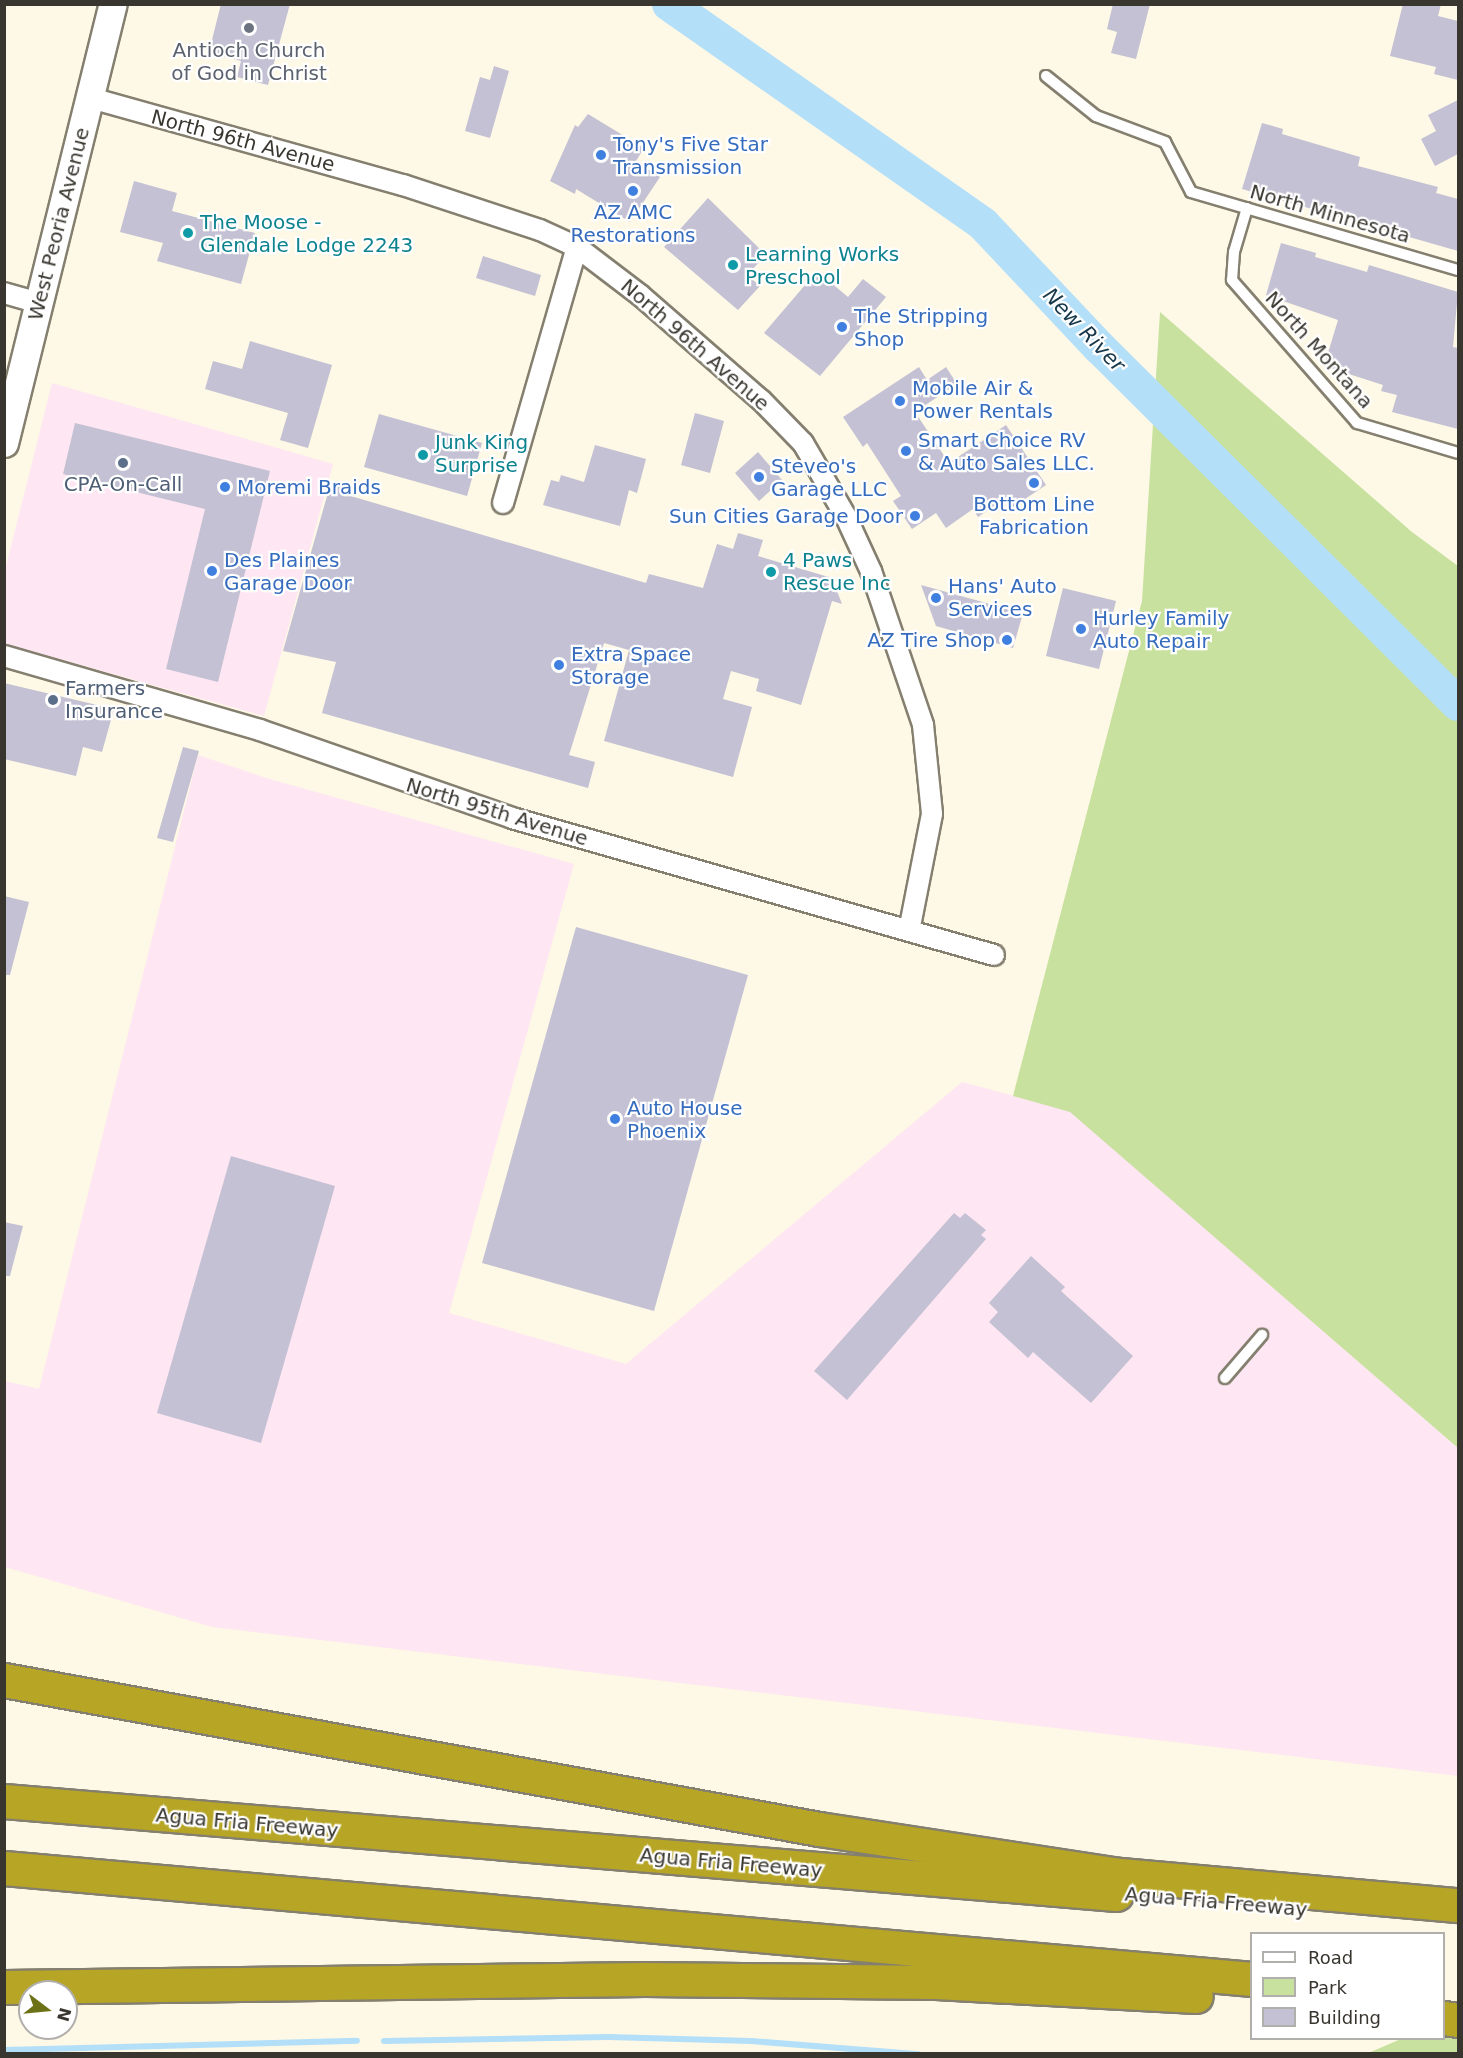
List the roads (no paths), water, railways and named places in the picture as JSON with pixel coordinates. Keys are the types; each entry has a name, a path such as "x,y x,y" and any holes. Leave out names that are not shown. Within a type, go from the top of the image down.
{"highway":[{"path":"4,1680 819,1829 1120,1875 1458,1905"},
{"name":"Agua Fria Freeway","path":"4,1801 1458,1924"},
{"path":"4,1868 1250,1979"},
{"path":"4,1987 645,1979 936,1982 1250,2000"}],"main road":[{"name":"West Peoria Avenue","path":"4,443 113,4"}],"street":[{"name":"North 96th Avenue","path":"91,98 403,185 577,247 761,400 803,443 842,508 871,571 922,725 932,814 909,931"},
{"path":"503,503 577,247"},
{"path":"4,293 39,303"},
{"name":"North 95th Avenue","path":"4,657 260,730 512,819 994,955"}],"lane":[{"name":"North Minnesota","path":"1046,76 1096,116 1165,142 1191,192 1458,270"},
{"name":"North Montana","path":"1247,208 1234,252 1232,280 1357,423 1458,453"},
{"path":"1225,1378 1262,1335"}],"waterway":[{"name":"New River","path":"669,4 983,224 1100,348 1458,704"},
{"path":"384,2041 609,2037 751,2041 918,2054"},
{"path":"4,2050 357,2041"}],"place":[{"name":"Antioch Church of God in Christ","path":"249,28"},
{"name":"Tony's Five Star Transmission","path":"601,155"},
{"name":"AZ AMC Restorations","path":"633,191"},
{"name":"The Moose - Glendale Lodge 2243","path":"188,233"},
{"name":"Learning Works Preschool","path":"733,265"},
{"name":"The Stripping Shop","path":"842,327"},
{"name":"Mobile Air & Power Rentals","path":"900,401"},
{"name":"Smart Choice RV & Auto Sales LLC.","path":"906,451"},
{"name":"Junk King Surprise","path":"423,455"},
{"name":"CPA-On-Call","path":"123,463"},
{"name":"Steveo's Garage LLC","path":"759,477"},
{"name":"Bottom Line Fabrication","path":"1034,483"},
{"name":"Moremi Braids","path":"225,487"},
{"name":"Sun Cities Garage Door","path":"915,516"},
{"name":"Des Plaines Garage Door","path":"212,571"},
{"name":"4 Paws Rescue Inc","path":"771,572"},
{"name":"Hans' Auto Services","path":"936,598"},
{"name":"Hurley Family Auto Repair","path":"1081,629"},
{"name":"AZ Tire Shop","path":"1007,640"},
{"name":"Extra Space Storage","path":"559,665"},
{"name":"Farmers Insurance","path":"53,700"},
{"name":"Auto House Phoenix","path":"615,1119"}]}
